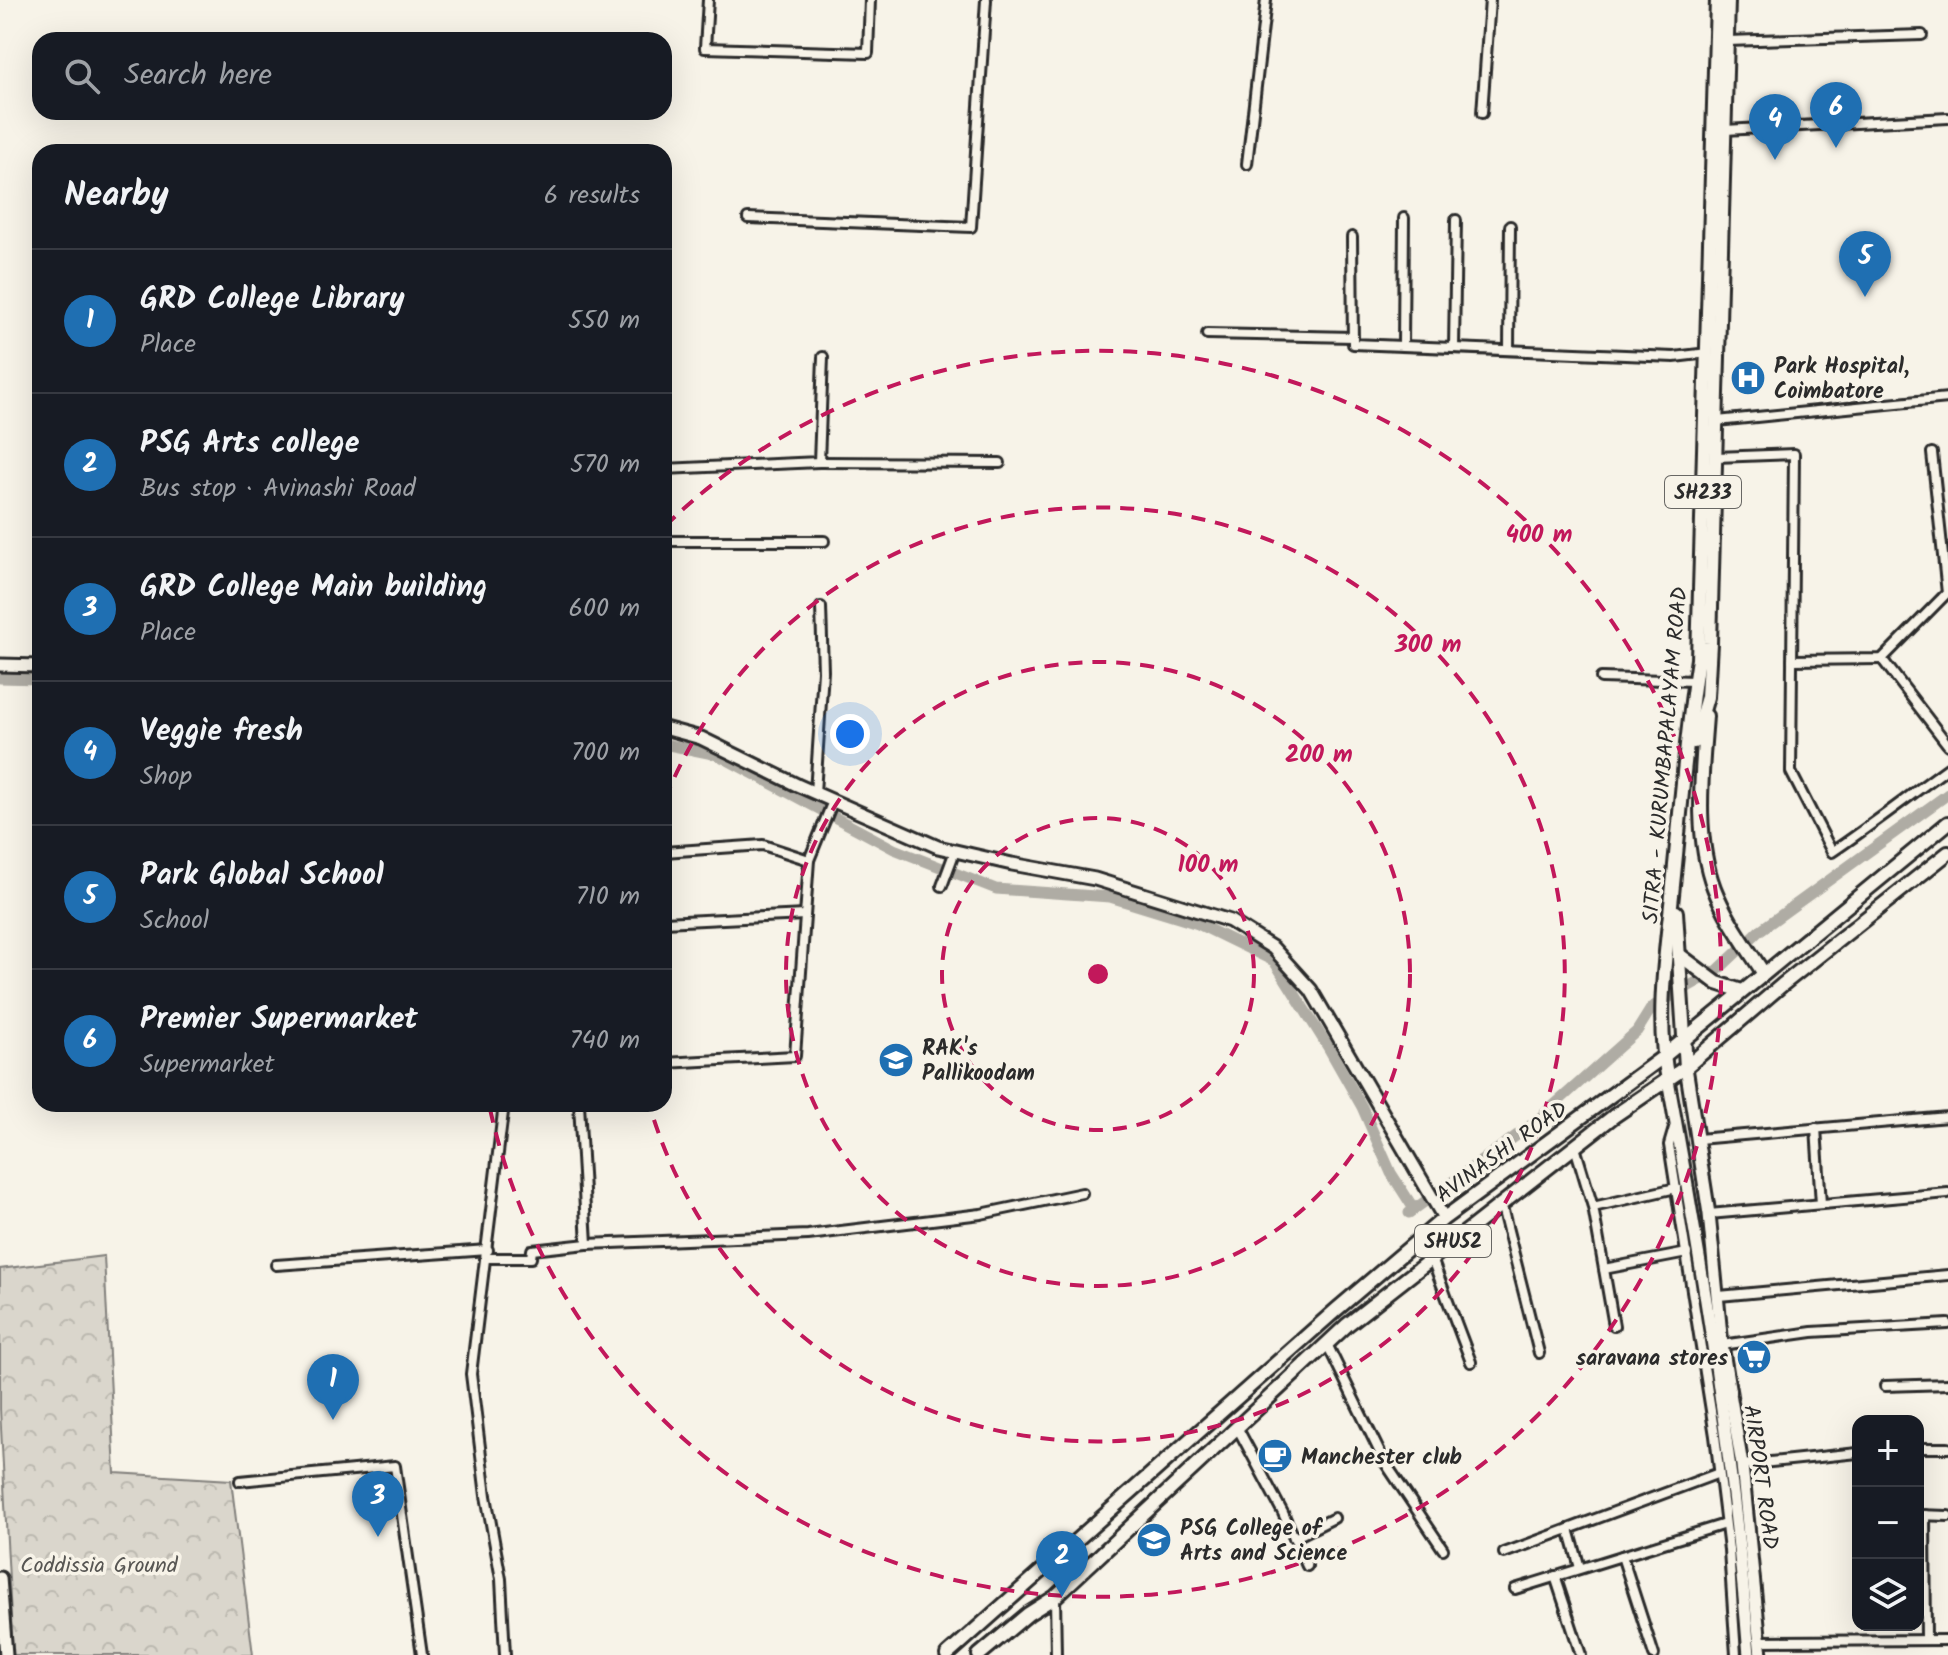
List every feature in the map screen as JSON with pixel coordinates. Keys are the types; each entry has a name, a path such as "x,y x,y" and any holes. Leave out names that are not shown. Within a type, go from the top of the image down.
{"main road":[{"name":"SITRA - KURUMBAPALAYAM ROAD","path":"1686,1067 1676,907 1696,730 1707,693 1717,421 1713,353 1717,0"},
{"name":"SITRA - KURUMBAPALAYAM ROAD","path":"1668,1080 1663,1057 1665,982 1698,659 1725,130 1728,0"},
{"path":"1694,686 1707,693 1701,776 1704,854 1714,889 1761,969"},
{"name":"AVINASHI ROAD","path":"947,1655 1444,1218 1663,1057 1742,991 1761,969 1948,823"},
{"name":"AVINASHI ROAD","path":"979,1655 1028,1614 1055,1597 1347,1325 1614,1116 1686,1067 1782,985 1948,853"},
{"path":"1681,961 1717,983 1742,991"}],"street":[{"path":"708,0 705,48 868,53 870,0"},
{"path":"748,218 971,227 986,0"},
{"path":"1247,164 1266,0"},
{"path":"1482,113 1490,0"},
{"path":"1727,41 1922,35"},
{"path":"1725,130 1948,118"},
{"path":"1403,346 1404,218"},
{"path":"1454,348 1456,220"},
{"path":"1509,350 1510,226"},
{"path":"1352,237 1353,344 1674,357 1713,353"},
{"path":"1207,334 1353,337"},
{"path":"819,462 823,357"},
{"path":"1717,421 1948,398"},
{"path":"1792,660 1882,659 1947,593 1932,453"},
{"path":"1716,457 1794,454 1791,772 1832,852 1948,768"},
{"path":"672,469 819,462 1000,463"},
{"path":"672,541 824,541"},
{"path":"815,793 823,671 821,607"},
{"path":"1882,659 1948,745"},
{"path":"0,665 32,666"},
{"path":"1601,678 1694,686"},
{"path":"672,730 701,738 832,802 938,847 1095,879 1230,921 1273,948 1311,990 1444,1218"},
{"path":"672,1063 795,1056 809,860 832,802"},
{"path":"672,851 763,845 809,860"},
{"path":"943,882 955,851"},
{"path":"672,922 805,915"},
{"name":"AIRPORT ROAD","path":"1686,1067 1709,1214 1722,1345 1742,1465 1761,1655"},
{"name":"AIRPORT ROAD","path":"1668,1080 1736,1508 1749,1655"},
{"path":"503,1112 471,1374 486,1496 501,1579 505,1655"},
{"path":"579,1112 587,1244"},
{"path":"1698,1139 1948,1117"},
{"path":"1676,1123 1669,1145 1719,1473 1736,1655"},
{"path":"1816,1128 1821,1204"},
{"path":"1575,1147 1593,1207 1614,1326"},
{"path":"1593,1207 1676,1188"},
{"path":"276,1265 487,1254 531,1258 532,1250 587,1244 808,1235 981,1214 1082,1193"},
{"path":"1709,1214 1948,1193"},
{"path":"1501,1203 1539,1353"},
{"path":"1604,1269 1687,1253"},
{"path":"1432,1259 1471,1362"},
{"path":"1719,1296 1948,1275"},
{"path":"1722,1345 1812,1332 1948,1324"},
{"path":"1327,1344 1384,1461 1443,1549"},
{"path":"1885,1386 1948,1384"},
{"path":"1237,1427 1283,1513 1307,1566"},
{"path":"1924,1448 1948,1448"},
{"path":"1742,1465 1852,1454"},
{"path":"240,1481 395,1466 422,1655"},
{"path":"1504,1553 1719,1473"},
{"path":"1924,1515 1948,1516"},
{"path":"1294,1538 1334,1518"},
{"path":"1515,1589 1725,1524"},
{"path":"1569,1529 1580,1568"},
{"path":"1622,1556 1654,1655"},
{"path":"1923,1559 1926,1640"},
{"path":"1555,1576 1581,1655"},
{"path":"0,1578 6,1655"},
{"path":"1055,1597 1056,1655"},
{"path":"1760,1641 1948,1640"}],"green space":[{"name":"Coddissia Ground","path":"104,1256 115,1473 231,1480 253,1655 13,1655 0,1409 0,1269"}],"waterway":[{"path":"0,678 32,679"},
{"path":"672,746 718,755 894,849 996,889 1110,897 1198,924 1274,961 1362,1107 1391,1173 1414,1209"},
{"path":"1409,1213 1534,1123 1637,1031 1652,1007 1718,970 1759,931 1948,794"}],"place":[{"name":"Premier Supermarket","path":"1836,148"},
{"name":"Veggie fresh","path":"1775,160"},
{"name":"Park Global School","path":"1865,297"},
{"name":"Park Hospital, Coimbatore","path":"1748,378"},
{"name":"RAK's Pallikoodam","path":"896,1060"},
{"name":"saravana stores","path":"1754,1357"},
{"name":"GRD College Library","path":"333,1420"},
{"name":"Manchester club","path":"1275,1456"},
{"name":"GRD College Main building","path":"378,1537"},
{"name":"PSG College of Arts and Science","path":"1154,1540"},
{"name":"PSG Arts college","path":"1062,1597"}]}
